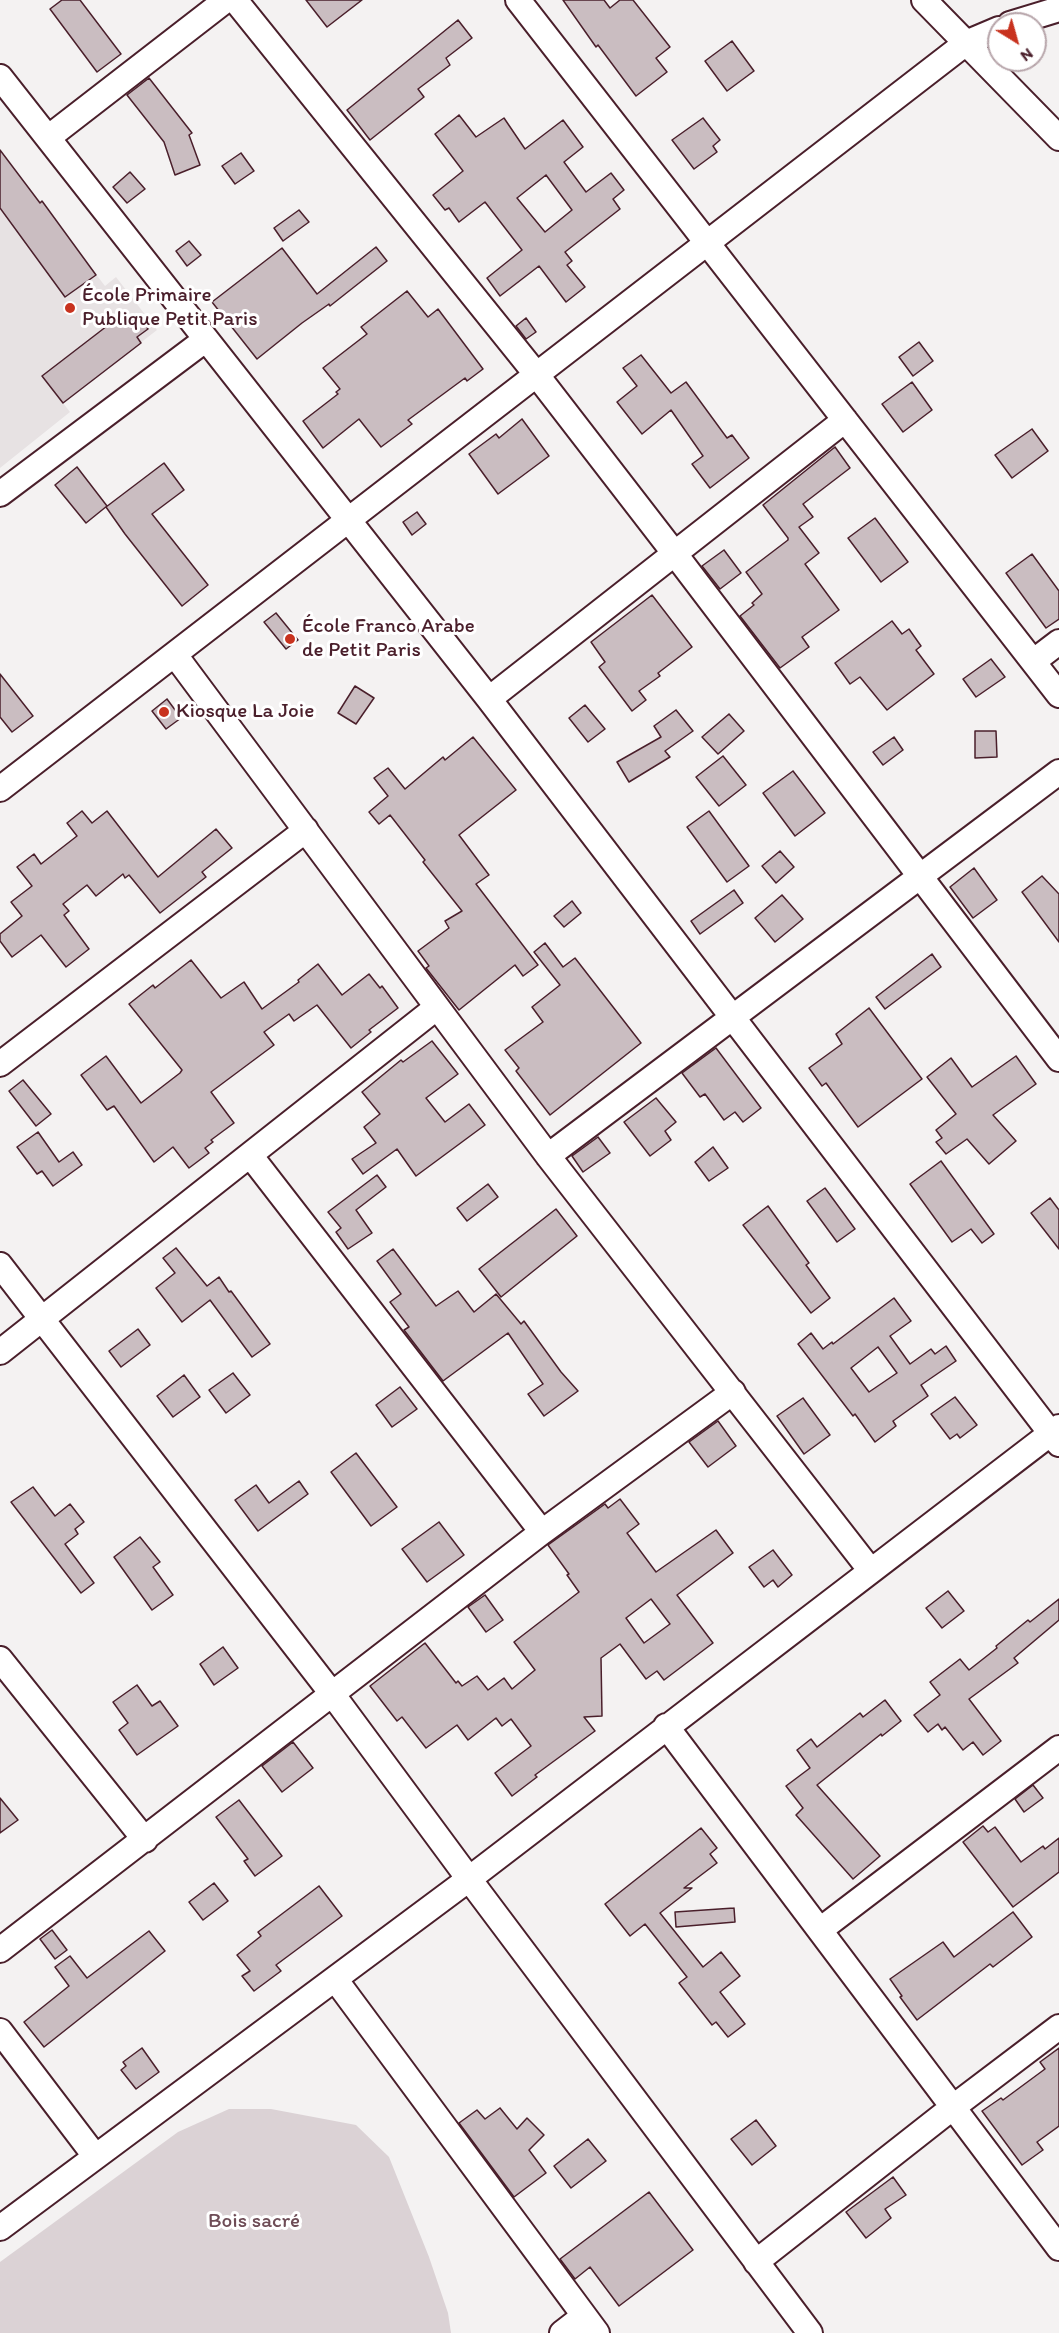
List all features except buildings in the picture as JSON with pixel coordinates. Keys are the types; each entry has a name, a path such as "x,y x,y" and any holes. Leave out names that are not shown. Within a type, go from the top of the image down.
{"street":[{"path":"49,137 226,0"},
{"path":"235,0 536,374 1059,1059"},
{"path":"518,0 1059,695"},
{"path":"924,0 1059,138"},
{"path":"0,789 966,43 987,34"},
{"path":"0,77 489,699 731,1017 1056,1435 666,1726 469,1879 0,2228"},
{"path":"0,494 205,340"},
{"path":"489,699 845,420"},
{"path":"1034,661 1059,642"},
{"path":"175,655 548,1156 871,1571"},
{"path":"548,1156 1059,772"},
{"path":"0,1064 306,830"},
{"path":"0,1352 436,1008"},
{"path":"250,1155 542,1532"},
{"path":"0,1265 333,1695 810,2333"},
{"path":"0,1950 542,1532 733,1392"},
{"path":"0,1659 145,1840"},
{"path":"666,1726 1059,2248"},
{"path":"820,1930 1059,1748"},
{"path":"334,1979 590,2324 562,2333"},
{"path":"756,2262 1059,2027"},
{"path":"0,2031 95,2157"}],"shaded area":[{"name":"École Primaire Publique Petit Paris","path":"0,150 105,286 116,277 157,330 63,403 70,412 0,468"}],"green space":[{"name":"Bois sacré","path":"229,2109 271,2109 356,2125 389,2157 429,2257 448,2313 451,2333 0,2333 0,2262 178,2132"}],"place":[{"name":"École Primaire Publique Petit Paris","path":"70,308"},
{"name":"École Franco Arabe de Petit Paris","path":"290,639"},
{"name":"Kiosque La Joie","path":"164,712"}]}
